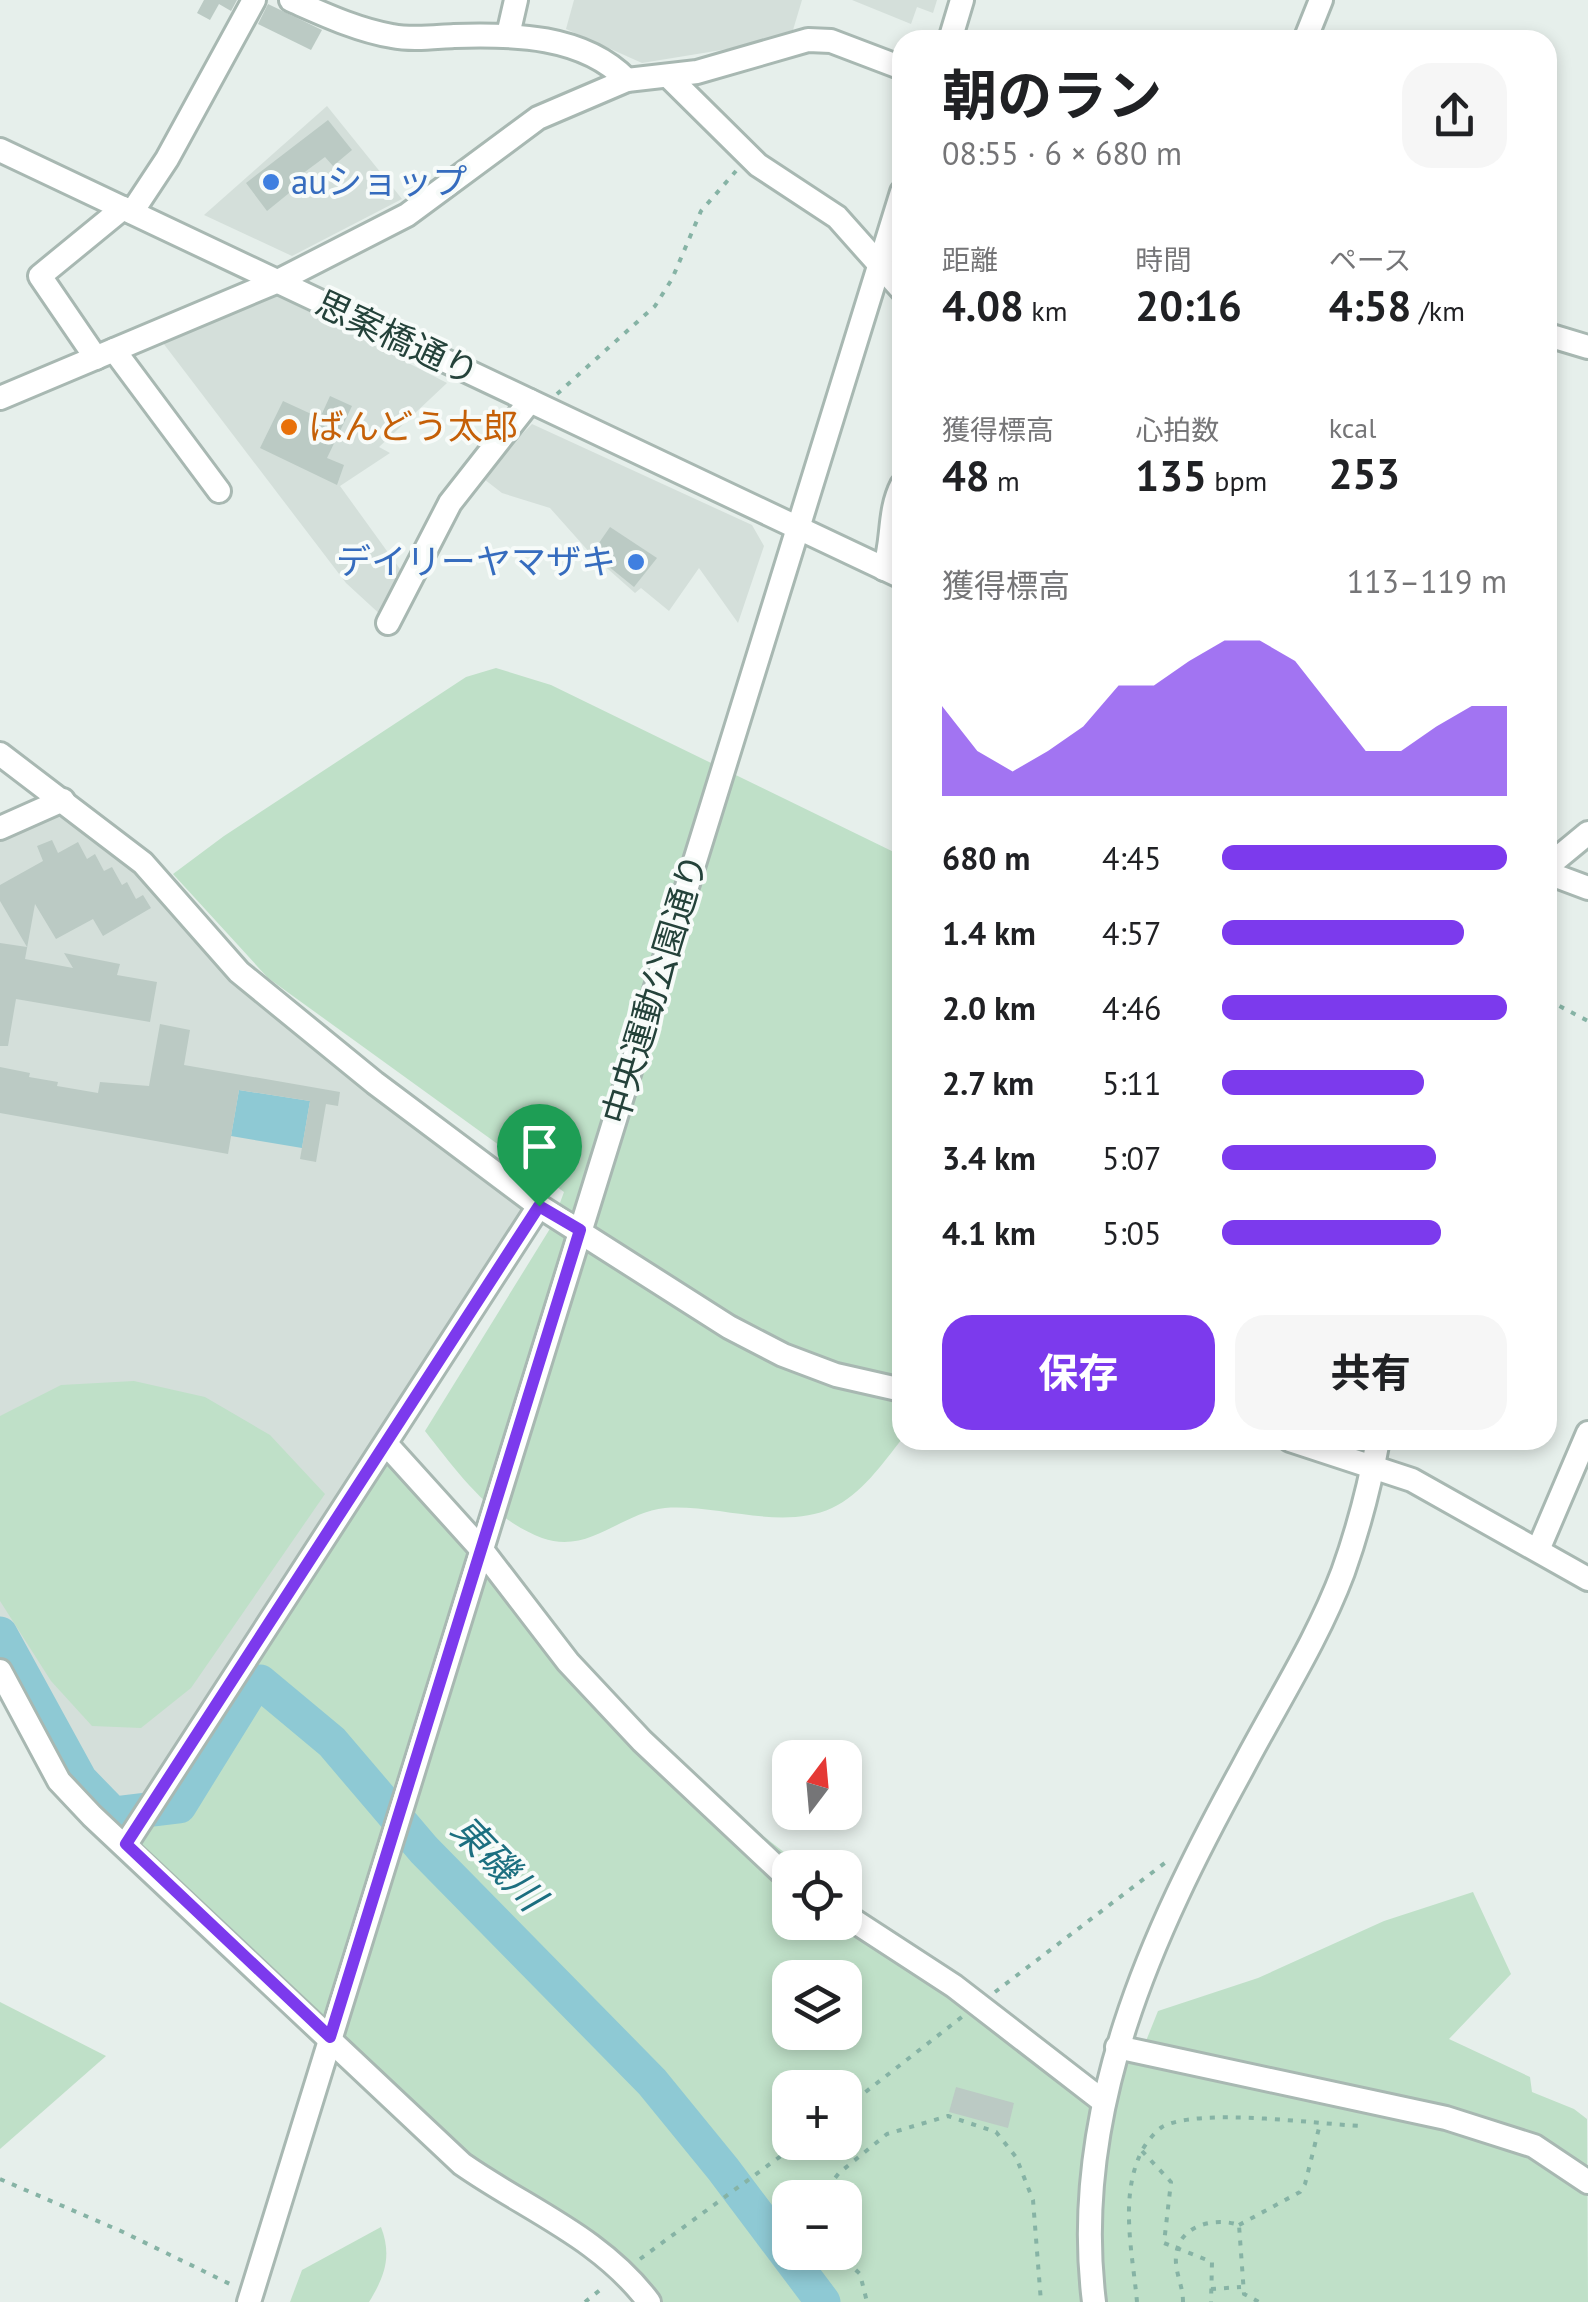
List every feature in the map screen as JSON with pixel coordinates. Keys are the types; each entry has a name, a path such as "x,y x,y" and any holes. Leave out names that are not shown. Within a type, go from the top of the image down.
{"street":[{"path":"218,492 40,276 127,210 167,159 254,0"},
{"path":"291,0 349,24 393,36 508,34 558,43 613,65 628,80"},
{"path":"508,34 516,0"},
{"path":"953,30 962,0"},
{"path":"1308,30 1316,1"},
{"path":"0,398 278,281 407,215 538,118 628,80 696,72 808,40 831,41 892,64"},
{"path":"668,76 748,156 836,217 892,279"},
{"name":"思案橋通り","path":"0,150 892,573"},
{"name":"中央運動公園通り","path":"250,2298 892,226"},
{"path":"1557,338 1588,347"},
{"path":"388,623 450,502 536,404"},
{"path":"892,516 892,547"},
{"path":"0,754 142,862 240,972 375,1083 539,1206 729,1326 783,1355 836,1375 892,1388"},
{"path":"0,828 64,800"},
{"path":"1557,862 1588,833"},
{"path":"1557,874 1588,888"},
{"path":"126,1844 539,1206"},
{"path":"1538,1550 1588,1432"},
{"path":"387,1446 482,1550 568,1662 642,1741 772,1863"},
{"path":"1318,1450 1412,1480 1588,1578"},
{"path":"1094,2302 1090,2238 1092,2168 1118,2047 1144,1966 1210,1829 1318,1628 1342,1573 1376,1450"},
{"path":"0,1671 59,1781 92,1816 462,2164 577,2232 605,2254 649,2302"},
{"path":"862,1925 978,2004 1104,2102"},
{"path":"1118,2047 1446,2118 1534,2146 1588,2182"}],"path":[{"path":"536,404 655,306 672,278 701,211 748,156"},
{"path":"1557,1005 1588,1021"},
{"path":"862,2095 1179,1852"},
{"path":"834,2180 887,2134 948,2116 996,2132 1016,2157 1033,2200 1041,2302"},
{"path":"1138,2302 1129,2235 1133,2176 1142,2150 1160,2128 1188,2120 1257,2118 1361,2126"},
{"path":"1183,2302 1176,2263 1178,2248 1188,2232 1205,2221 1239,2224 1300,2192 1320,2124"},
{"path":"1142,2150 1170,2182 1164,2243 1212,2262 1211,2302"},
{"path":"585,2302 776,2160"},
{"path":"0,2178 123,2232 250,2298"},
{"path":"1239,2224 1244,2294 1259,2302"},
{"path":"856,2270 867,2302"},
{"path":"1211,2289 1243,2287"}],"shaded area":[{"path":"574,0 802,0 793,30 740,47 642,63 566,29"},
{"path":"852,0 937,0 933,13 917,7 911,24"},
{"path":"327,106 402,199 292,256 204,215"},
{"path":"273,293 447,383 379,447 390,453 340,486 405,576 383,617 346,583 160,339"},
{"path":"532,424 752,525 764,546 738,623 699,568 669,611 641,588 635,593 591,554 550,508 502,493 480,476"},
{"path":"51,816 66,818 131,867 229,977 298,1035 525,1206 142,1810 121,1813 78,1769 0,1622 0,840"}],"green space":[{"path":"496,668 551,685 892,851 893,1450 862,1487 832,1508 813,1514 771,1517 665,1508 633,1517 590,1537 559,1542 542,1538 506,1519 476,1493 425,1431 551,1227 564,1192 268,978 173,874 224,836 466,677"},
{"path":"134,1381 205,1397 270,1435 325,1494 191,1688 141,1728 92,1726 51,1681 0,1601 0,1416 61,1385"},
{"path":"387,1445 642,1741 781,1850 772,1850 772,1940 862,1940 862,1913 1103,2101 1116,2053 1142,2051 1158,2011 1258,1978 1384,1921 1473,1892 1511,1974 1449,2039 1530,2077 1532,2092 1574,2109 1587,2119 1588,2302 644,2302 462,2164 126,1844"},
{"path":"0,2002 106,2056 0,2149"},
{"path":"381,2227 385,2266 369,2302 290,2302 302,2270"}],"water":[{"path":"239,1090 310,1101 302,1148 231,1136"}],"building":[{"path":"204,0 237,0 231,11 219,4 210,20 197,13"},
{"path":"268,4 322,30 311,50 258,24"},
{"path":"328,120 352,150 333,166 325,157 294,180 299,185 267,211 246,183"},
{"path":"330,396 352,406 327,458 344,465 337,485 260,448 283,401 320,418"},
{"path":"610,527 657,558 634,587 592,553"},
{"path":"52,840 58,853 78,842 87,859 95,854 104,871 112,867 122,885 127,882 136,899 143,895 151,908 103,936 93,919 56,939 35,904 25,959 73,968 64,953 120,964 117,975 157,982 150,1022 16,999 8,1046 0,1046 0,943 27,947 0,901 0,885 43,861 37,846"},
{"path":"160,1024 190,1030 184,1065 340,1092 338,1106 326,1104 316,1162 300,1159 310,1101 239,1090 228,1154 0,1113 0,1067 58,1082 57,1086 98,1093 100,1082 149,1086"},
{"path":"956,2087 1014,2103 1008,2128 949,2112"}],"waterway":[{"name":"東磯川","path":"0,1634 80,1780 113,1814 179,1806 255,1683 260,1682 332,1742 424,1850 652,2082 823,2302"}],"place":[{"name":"auショップ","path":"271,182"},
{"name":"ばんどう太郎","path":"289,427"},
{"name":"デイリーヤマザキ","path":"636,562"}],"route":[{"path":"539,1206 580,1230 330,2037 126,1844 539,1206"}]}
